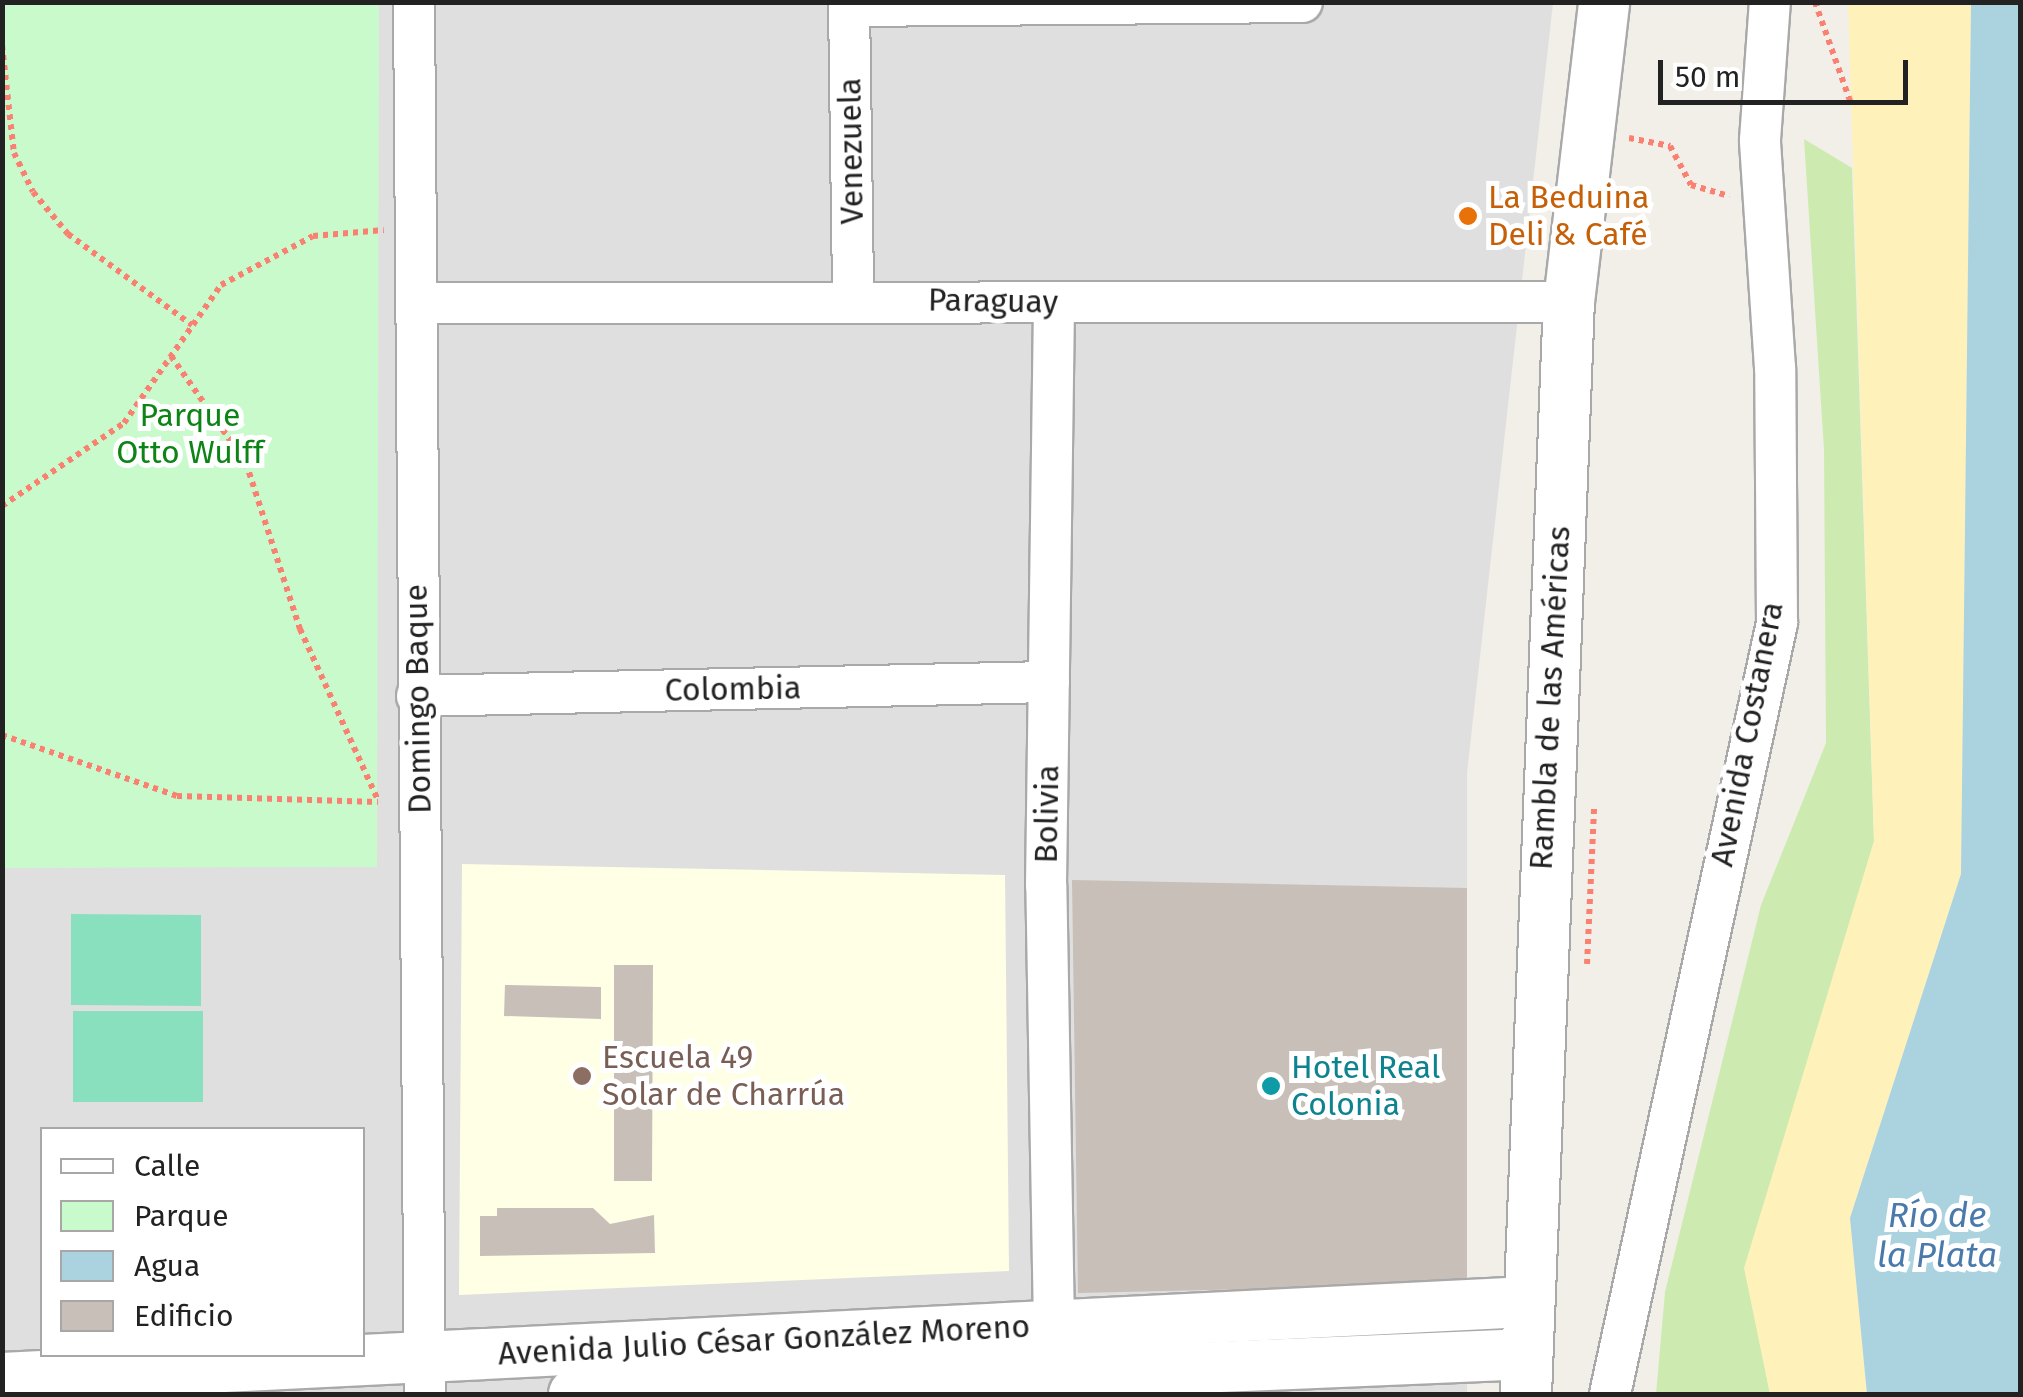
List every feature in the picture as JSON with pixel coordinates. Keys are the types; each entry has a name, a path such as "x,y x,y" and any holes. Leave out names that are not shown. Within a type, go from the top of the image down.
{"street":[{"name":"Domingo Baque","path":"414,2 417,696 426,1376"},
{"path":"849,4 1302,2"},
{"name":"Rambla de las Américas","path":"1526,1374 1569,302 1604,2"},
{"name":"Avenida Costanera","path":"1610,1394 1777,623 1763,203 1770,2"},
{"name":"Venezuela","path":"849,4 853,299"},
{"name":"Paraguay","path":"416,303 853,299 1569,302"},
{"name":"Bolivia","path":"1054,302 1049,682 1054,1326"},
{"name":"Colombia","path":"417,696 1049,682"},
{"name":"Avenida Julio César González Moreno","path":"2,1378 426,1376 1054,1326 1526,1302"},
{"name":"Avenida Julio César González Moreno","path":"574,1394 1526,1374"}],"path":[{"path":"1815,2 1850,101"},
{"path":"2,45 14,153 32,192 68,234 192,325"},
{"path":"1588,134 1660,141 1687,166 1691,185 1763,203"},
{"path":"2,506 124,423 221,285 266,257 313,236 416,227"},
{"path":"170,356 246,463 300,629 379,802"},
{"path":"2,735 176,796 420,802"}],"shaded area":[{"path":"3,3 1553,3 1467,773 1467,1394 3,1394"},
{"path":"462,864 1005,875 1009,1271 459,1295"}],"green space":[{"name":"Parque Otto Wulff","path":"2,3 379,3 377,867 3,868"},
{"path":"1804,139 1852,168 1874,842 1745,1268 1770,1394 1656,1394 1665,1292 1761,905 1826,743 1824,450"},
{"path":"71,914 201,915 201,1006 71,1005"},
{"path":"73,1011 203,1011 203,1102 73,1102"}],"sand":[{"path":"1848,3 1971,3 1961,874 1850,1218 1867,1394 1770,1394 1744,1268 1874,841"}],"water":[{"name":"Río de la Plata","path":"1971,3 2020,3 2020,1394 1867,1394 1850,1218 1961,874"}],"building":[{"name":"Hotel Real Colonia","path":"1072,880 1467,888 1467,1284 1078,1293"},
{"path":"614,965 653,965 652,1181 614,1181"},
{"path":"505,985 601,987 601,1019 504,1016"},
{"path":"497,1208 593,1208 610,1224 654,1215 655,1253 480,1256 480,1216 497,1216"}],"place":[{"name":"La Beduina Deli & Café","path":"1468,216"},
{"name":"Escuela 49 Solar de Charrúa","path":"582,1076"},
{"name":"Hotel Real Colonia","path":"1271,1086"}]}
